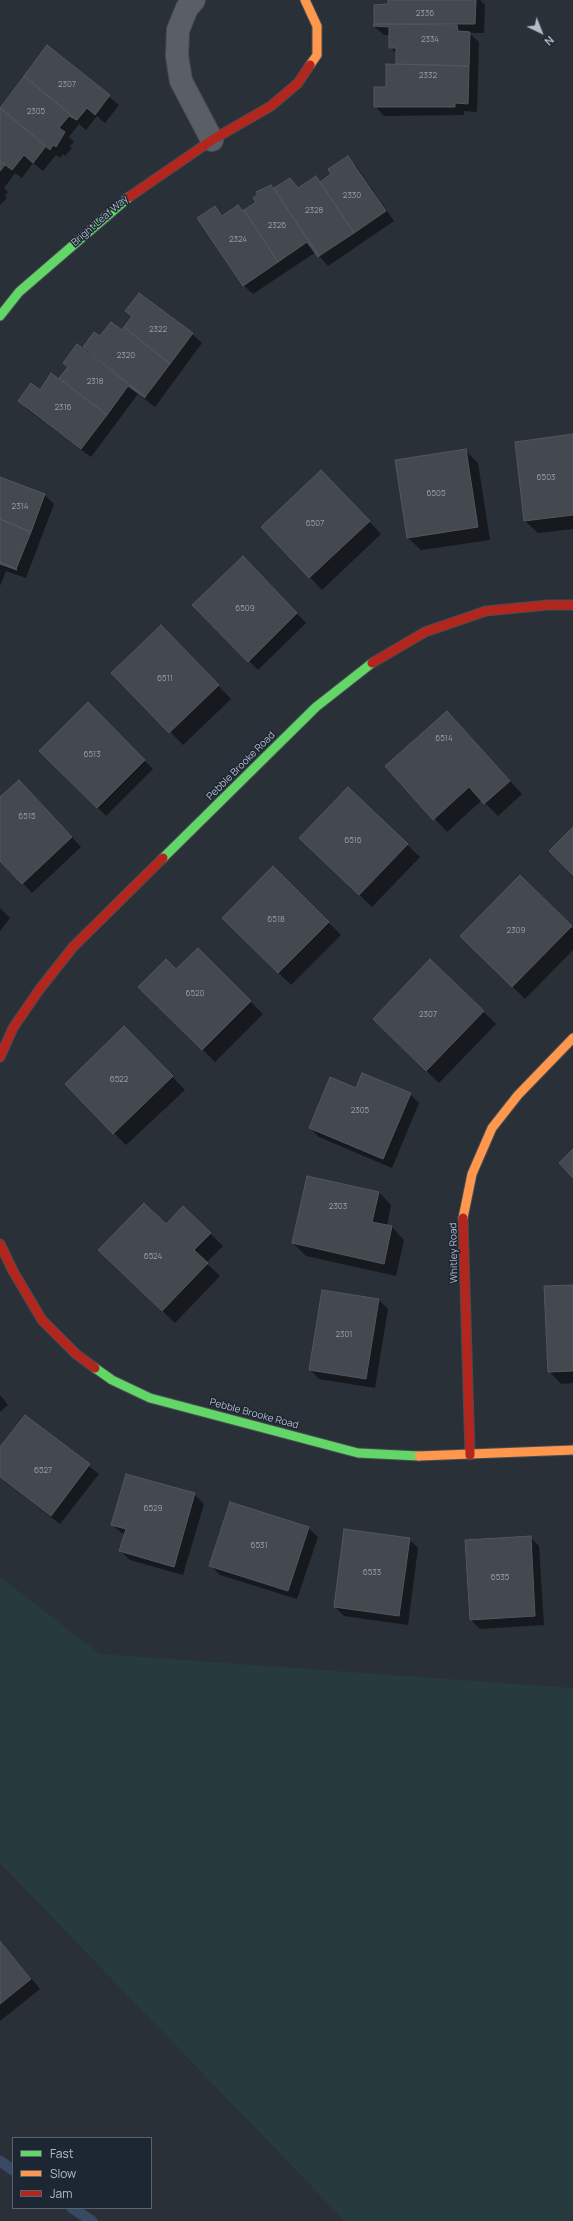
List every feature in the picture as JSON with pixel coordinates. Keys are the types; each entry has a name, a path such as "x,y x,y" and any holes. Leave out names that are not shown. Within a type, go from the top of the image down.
{"street":[{"path":"194,0 187,8 178,30 177,56 181,81 212,140"},
{"name":"Bright Leaf Way","path":"0,316 20,292 133,192 212,140 271,106 298,83 317,55 317,26 305,0"},
{"name":"Pebble Brooke Road","path":"0,1057 17,1022 39,990 73,947 322,702 375,661 425,632 486,611 548,605 573,605"},
{"name":"Whitley Road","path":"470,1455 463,1220 472,1174 492,1128 518,1095 573,1038"},
{"name":"Pebble Brooke Road","path":"0,1244 13,1271 42,1320 76,1354 112,1380 150,1398 358,1453 407,1456 470,1455 573,1450"}],"green space":[{"path":"0,1577 100,1654 573,1688 573,2221 345,2221 0,1863"}],"building":[{"path":"388,0 476,0 475,24 374,24 374,5 388,4"},
{"path":"374,24 457,25 458,31 470,32 469,66 396,64 396,48 389,48 389,27 373,26"},
{"path":"47,45 110,95 95,115 87,108 77,120 24,76"},
{"path":"386,64 469,66 468,104 455,103 455,107 374,107 374,87 386,87"},
{"path":"24,76 77,120 69,116 59,128 65,132 56,147 53,145 50,150 0,108"},
{"path":"0,108 46,146 33,163 24,155 12,170 0,161"},
{"path":"348,156 386,211 354,233 320,182 331,174 328,169"},
{"path":"0,161 5,165 0,171"},
{"path":"316,176 354,233 319,256 274,188 290,178 298,188"},
{"path":"271,185 319,256 318,257 307,242 278,262 244,210 256,202 253,198 258,195 256,192"},
{"path":"238,205 242,210 244,210 278,262 243,286 197,218 215,206 222,216"},
{"path":"139,293 193,333 170,364 124,327 132,316 125,311"},
{"path":"111,322 122,330 124,327 170,364 145,397 83,347 94,332 100,336"},
{"path":"77,344 145,398 128,386 107,415 59,378 68,367 63,363"},
{"path":"51,373 107,415 81,449 18,401 31,383 40,390"},
{"path":"573,434 573,515 524,521 515,442"},
{"path":"466,449 478,527 407,538 395,460"},
{"path":"321,470 370,521 309,578 261,527"},
{"path":"0,477 45,494 31,532 0,519"},
{"path":"0,519 31,532 16,569 0,562"},
{"path":"243,556 297,613 248,662 192,605"},
{"path":"0,562 16,569 17,570 0,564"},
{"path":"161,625 219,685 169,733 111,673"},
{"path":"88,702 145,760 97,808 39,751"},
{"path":"447,711 510,781 484,804 469,787 433,820 385,766"},
{"path":"19,780 72,837 22,884 0,861 0,797"},
{"path":"348,787 408,844 359,895 299,838"},
{"path":"573,827 573,875 549,851"},
{"path":"273,866 329,922 278,973 222,918"},
{"path":"520,875 572,926 512,987 460,936"},
{"path":"198,948 251,1001 202,1050 138,987 166,959 176,969"},
{"path":"430,959 484,1011 426,1071 373,1019"},
{"path":"124,1026 173,1076 113,1134 65,1084"},
{"path":"362,1073 411,1093 383,1159 309,1128 330,1077 356,1088"},
{"path":"573,1149 573,1178 559,1163"},
{"path":"307,1176 379,1192 372,1222 392,1226 384,1264 292,1243"},
{"path":"144,1203 166,1224 183,1206 211,1233 194,1250 208,1263 162,1311 98,1250"},
{"path":"573,1285 573,1371 548,1372 544,1286"},
{"path":"322,1290 379,1299 366,1379 309,1370"},
{"path":"25,1415 90,1464 51,1516 0,1477 0,1447"},
{"path":"126,1474 195,1493 174,1567 119,1551 126,1529 111,1525"},
{"path":"230,1502 309,1527 288,1591 209,1566"},
{"path":"344,1529 410,1538 399,1616 334,1607"},
{"path":"531,1536 535,1616 470,1620 465,1540"},
{"path":"0,1941 31,1979 0,2004"}],"waterway":[{"path":"0,2161 12,2169"},
{"path":"74,2209 92,2221"}],"traffic: fast":[{"path":"0,316 19,292 129,197"},
{"path":"163,858 316,707 372,663"},
{"path":"95,1368 112,1380 150,1398 358,1453 419,1456"}],"traffic: slow":[{"path":"305,0 317,26 317,55 310,65"},
{"path":"463,1218 472,1174 492,1128 518,1095 573,1038"},
{"path":"419,1456 573,1450"}],"traffic: jam":[{"path":"129,197 212,140 271,106 298,83 310,65"},
{"path":"372,663 425,632 486,611 548,605 573,605"},
{"path":"0,1057 13,1028 39,990 73,947 163,858"},
{"path":"463,1218 470,1455"},
{"path":"0,1244 13,1271 42,1320 76,1354 95,1368"}]}
